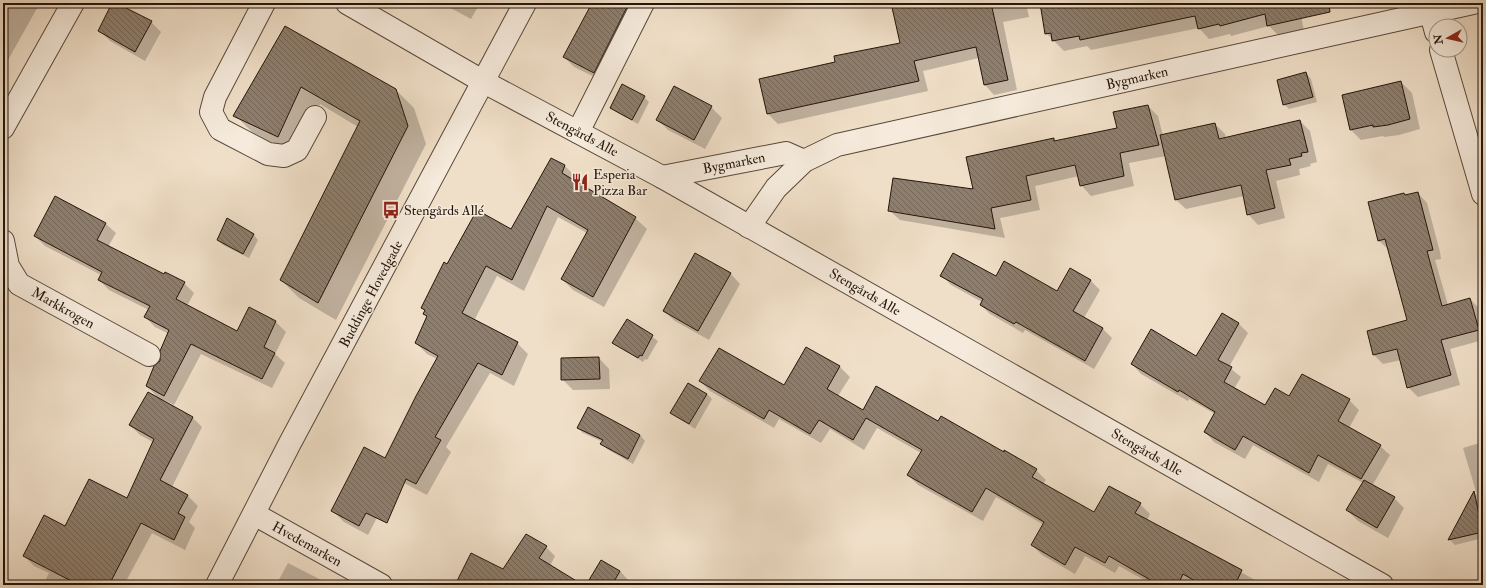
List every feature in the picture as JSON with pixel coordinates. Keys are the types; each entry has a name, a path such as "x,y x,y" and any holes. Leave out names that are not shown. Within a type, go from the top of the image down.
{"street":[{"path":"3,128 73,3"},
{"path":"264,3 215,97 211,112 220,128 268,154 284,156 297,150 315,117"},
{"name":"Stengårds Alle","path":"347,3 484,82 662,177 1382,585"},
{"name":"Buddinge Hovedgade","path":"217,585 525,3"},
{"path":"578,132 643,3"},
{"name":"Bygmarken","path":"750,227 776,188 804,161 837,145 1431,16 1473,3"},
{"path":"1443,58 1483,194"},
{"name":"Bygmarken","path":"662,177 786,153 804,161"},
{"name":"Markkrogen","path":"3,241 8,266 19,284 149,355"},
{"name":"Hvedemarken","path":"254,514 381,585"}],"building":[{"path":"112,3 116,3 152,21 135,52 98,31"},
{"path":"592,3 629,3 594,73 563,57"},
{"path":"891,3 991,3 1008,80 984,85 976,47 914,61 919,81 767,114 759,79 835,62 834,56 900,43"},
{"path":"1040,3 1329,3 1330,12 1267,26 1265,14 1220,26 1219,24 1198,29 1195,16 1080,40 1079,36 1052,41 1051,33 1045,34"},
{"path":"285,26 396,89 408,126 318,303 280,280 360,121 301,87 278,137 233,116"},
{"path":"1306,72 1313,97 1283,105 1277,80"},
{"path":"1401,81 1410,119 1388,125 1373,127 1373,125 1350,130 1342,95"},
{"path":"622,84 645,96 632,120 610,108"},
{"path":"674,86 712,106 694,140 656,120"},
{"path":"1148,105 1159,145 1120,153 1124,176 1080,186 1075,165 1026,176 1031,200 991,208 995,229 888,211 893,178 973,189 966,157 1054,138 1054,141 1117,128 1113,112"},
{"path":"1300,120 1308,152 1301,153 1302,156 1289,159 1291,165 1266,170 1275,208 1247,215 1241,185 1175,200 1160,135 1215,123 1219,139"},
{"path":"551,158 565,165 562,173 636,217 593,297 561,279 588,230 547,206 512,280 486,266 462,313 518,342 502,375 478,363 435,437 441,440 416,484 406,479 387,523 366,513 359,526 331,511 364,447 385,458 438,356 415,343 427,316 423,314 425,310 421,308 444,262 447,264 477,210 511,229"},
{"path":"1418,192 1433,250 1427,251 1442,306 1470,298 1479,330 1441,340 1451,375 1407,388 1397,349 1373,355 1367,331 1407,320 1385,239 1378,241 1368,202 1404,193 1405,195"},
{"path":"55,196 106,223 97,240 164,274 165,272 185,282 176,299 237,331 249,307 276,321 264,347 275,353 262,379 191,344 164,396 146,386 154,366 160,361 160,351 169,330 144,317 150,306 98,280 102,272 34,236"},
{"path":"227,218 254,234 243,254 217,240"},
{"path":"695,253 731,273 698,331 663,311"},
{"path":"953,253 996,276 1004,261 1057,291 1070,268 1091,280 1073,311 1103,328 1085,361 1016,322 1014,324 980,305 983,299 940,276"},
{"path":"1222,313 1239,323 1218,360 1232,367 1224,382 1265,405 1275,388 1289,396 1302,374 1350,399 1338,421 1381,445 1361,479 1318,455 1309,473 1243,436 1235,450 1204,432 1215,412 1179,390 1178,392 1131,364 1151,329 1196,356"},
{"path":"627,319 653,335 642,356 640,355 638,358 612,343"},
{"path":"806,347 840,366 827,389 863,410 876,386 938,421 941,416 1037,469 1032,477 1094,512 1109,486 1141,503 1135,513 1242,570 1235,585 1202,585 1183,574 1178,585 1159,585 1109,556 1105,563 1075,547 1065,565 1031,545 1044,522 986,488 972,512 907,475 922,450 866,418 853,440 819,420 810,434 769,410 764,419 699,381 719,348 784,385"},
{"path":"599,357 600,379 561,380 561,358"},
{"path":"688,383 707,394 689,424 670,413"},
{"path":"148,392 193,417 160,480 188,495 178,513 185,517 174,540 141,523 109,585 79,585 23,556 44,515 65,526 89,479 127,498 154,439 129,425"},
{"path":"588,407 640,435 628,459 600,444 603,440 577,428"},
{"path":"1364,480 1395,497 1377,528 1346,510"},
{"path":"1474,491 1483,532 1448,540"},
{"path":"526,534 547,546 539,558 583,585 455,585 471,553 503,569"},
{"path":"601,560 620,571 612,585 586,585"}],"place":[{"name":"Esperia Pizza Bar","path":"580,182"},
{"name":"Stengårds Allé","path":"391,210"}]}
